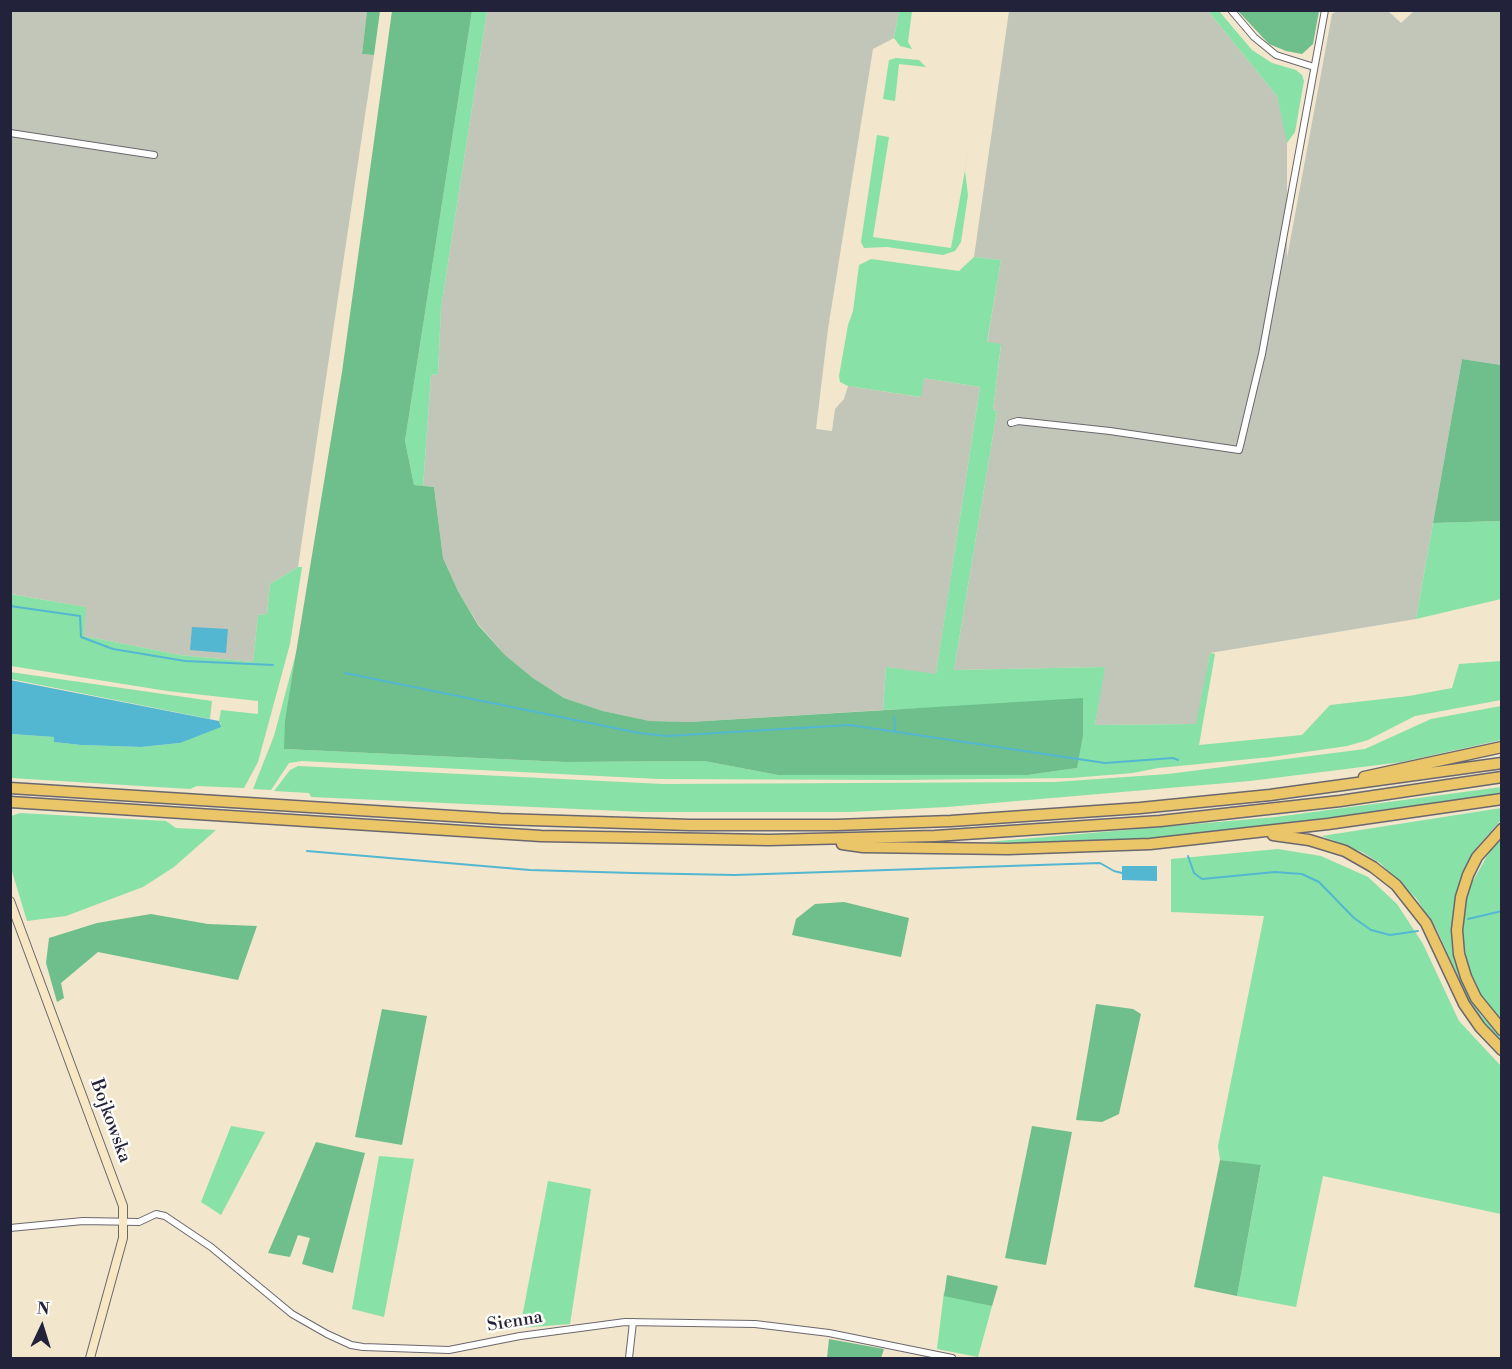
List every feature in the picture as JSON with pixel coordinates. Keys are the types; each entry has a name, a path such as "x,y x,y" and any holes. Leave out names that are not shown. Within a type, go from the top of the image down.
{"highway":[{"path":"1270,795 1502,747"},
{"path":"10,788 570,822 782,825 1002,818 1270,795 1502,763"},
{"path":"10,802 553,836 812,839 935,836 1161,821 1340,801 1502,777"},
{"path":"812,839 863,847 1063,849 1149,844 1255,833 1502,799"},
{"path":"1502,829 1477,857 1468,875 1461,897 1457,930 1459,954 1471,988 1490,1018 1502,1030"},
{"path":"1255,833 1309,840 1345,851 1373,867 1396,885 1426,923 1464,1004 1480,1027 1502,1050"}],"street":[{"path":"1231,10 1254,37 1276,55 1314,67"},
{"path":"1011,423 1018,421 1110,431 1239,450 1262,354 1325,10"},
{"path":"10,133 154,155"},
{"name":"Bojkowska","path":"10,901 118,1188 124,1223 120,1253 90,1359"},
{"name":"Sienna","path":"10,1228 83,1221 139,1222 156,1214 165,1216 184,1227 292,1314 351,1345 449,1350 520,1335 625,1322 766,1325 829,1333 952,1359"},
{"path":"629,1359 633,1322"}],"shaded area":[{"path":"10,11 367,11 362,54 374,55 298,567 270,584 267,614 258,615 253,662 180,655 84,636 85,607 11,594"},
{"path":"487,11 899,11 894,38 873,49 828,329 816,429 832,431 835,409 844,399 848,386 920,397 924,378 980,387 936,675 886,667 883,710 690,722 650,721 603,711 564,698 533,678 505,655 478,624 458,591 443,558 434,487 423,486 431,375 438,374 441,308"},
{"path":"1009,11 1208,11 1277,96 1287,138 1287,258 1332,14 1337,11 1388,11 1401,23 1414,11 1501,11 1501,365 1462,359 1416,619 1210,653 1197,724 1095,725 1104,667 954,670 997,411 993,410 1001,345 987,343 1001,260 974,257"}],"green space":[{"path":"367,11 380,11 374,55 362,54"},
{"path":"392,11 472,11 405,441 414,485 434,487 443,558 458,591 478,625 505,655 533,678 564,698 603,711 650,721 690,722 1083,698 1083,735 1077,768 1028,775 778,775 704,761 565,762 284,749 285,720 342,372"},
{"path":"472,11 487,11 441,308 438,374 431,375 423,486 414,485 405,441"},
{"path":"899,11 912,11 908,42 912,49 900,46 894,38"},
{"path":"1208,11 1219,11 1252,50 1272,63 1296,70 1302,75 1304,81 1295,132 1287,143 1277,96"},
{"path":"1238,11 1319,11 1313,44 1302,54 1269,44"},
{"path":"896,58 919,60 926,67 899,64 895,101 883,99 889,60"},
{"path":"877,135 889,137 873,237 951,248 969,148 965,171 968,195 961,242 955,251 943,255 887,247 864,248 861,242"},
{"path":"974,257 1001,260 987,342 1001,344 993,410 997,411 954,670 1105,667 1095,725 1196,724 1210,653 1215,654 1199,745 1302,735 1330,705 1409,696 1452,688 1459,664 1501,661 1501,700 1415,716 1368,740 1347,746 1271,757 1158,768 1133,773 1071,778 659,779 302,761 289,763 271,790 253,789 274,736 299,642 285,720 285,749 565,762 704,761 778,775 1028,775 1077,768 927,708 883,710 886,667 936,674 980,387 924,378 921,397 848,386 840,382 839,376 848,325 853,311 859,265 871,259 959,271"},
{"path":"1462,359 1501,365 1501,521 1433,523"},
{"path":"1501,521 1501,599 1416,619 1433,523"},
{"path":"298,567 302,567 290,644 258,762 244,788 197,786 190,789 11,778 11,734 54,737 55,742 81,745 141,747 180,743 221,724 219,721 221,710 258,714 258,701 167,691 11,666 10,594 86,607 84,636 180,655 253,662 258,615 267,614 270,584"},
{"path":"10,672 212,701 210,719 11,679"},
{"path":"1501,706 1501,740 1402,762 1250,781 947,807 850,812 644,812 311,797 309,793 274,791 290,770 298,766 663,784 1055,782 1168,774 1365,749 1431,719"},
{"path":"1501,787 1501,794 1372,814 1222,831 1127,840 1038,844 987,842 1276,817"},
{"path":"1501,808 1501,820 1478,846 1463,873 1455,898 1452,933 1458,971 1466,989 1481,1015 1501,1036 1501,1041 1473,1010 1437,930 1416,898 1380,863 1362,852 1322,836"},
{"path":"20,813 166,821 176,828 216,830 174,867 143,887 66,916 27,921 11,868 11,816"},
{"path":"1501,837 1501,1023 1471,978 1464,955 1462,925 1469,888"},
{"path":"1278,849 1321,856 1368,877 1397,904 1423,944 1459,1021 1501,1066 1501,1214 1323,1176 1296,1307 1237,1296 1261,1166 1220,1160 1218,1146 1264,916 1171,912 1171,859"},
{"path":"844,902 909,918 901,957 792,935 796,919 815,904"},
{"path":"151,914 208,924 257,926 238,980 98,952 61,983 64,998 57,1002 46,963 49,938 97,923"},
{"path":"1096,1004 1133,1009 1141,1014 1119,1114 1102,1122 1076,1120"},
{"path":"382,1009 427,1016 402,1145 355,1137"},
{"path":"231,1126 265,1132 221,1215 201,1202"},
{"path":"1032,1126 1072,1132 1046,1265 1005,1258"},
{"path":"316,1142 365,1153 333,1273 302,1264 310,1238 298,1235 290,1257 268,1253"},
{"path":"379,1156 414,1159 384,1317 352,1309"},
{"path":"1220,1160 1261,1165 1237,1296 1194,1287"},
{"path":"548,1181 591,1189 570,1324 520,1328"},
{"path":"947,1275 998,1286 992,1306 944,1296"},
{"path":"944,1292 992,1306 978,1357 937,1349"},
{"path":"829,1339 884,1349 881,1358 827,1358"}],"water":[{"path":"192,627 228,629 226,653 190,650"},
{"path":"10,680 219,721 221,727 180,743 141,747 81,745 54,742 54,737 11,734"},
{"path":"1122,866 1157,866 1157,881 1122,880"}],"waterway":[{"path":"10,606 80,616 81,637 113,649 185,661 273,665"},
{"path":"345,673 639,733 666,736 850,725 1105,763 1173,758 1178,760"},
{"path":"894,717 895,731"},
{"path":"307,851 530,870 632,873 735,875 1100,863 1122,873"},
{"path":"1188,856 1194,873 1202,879 1275,872 1302,874 1319,882 1354,918 1371,930 1390,935 1418,931"},
{"path":"1468,919 1502,911"}]}
